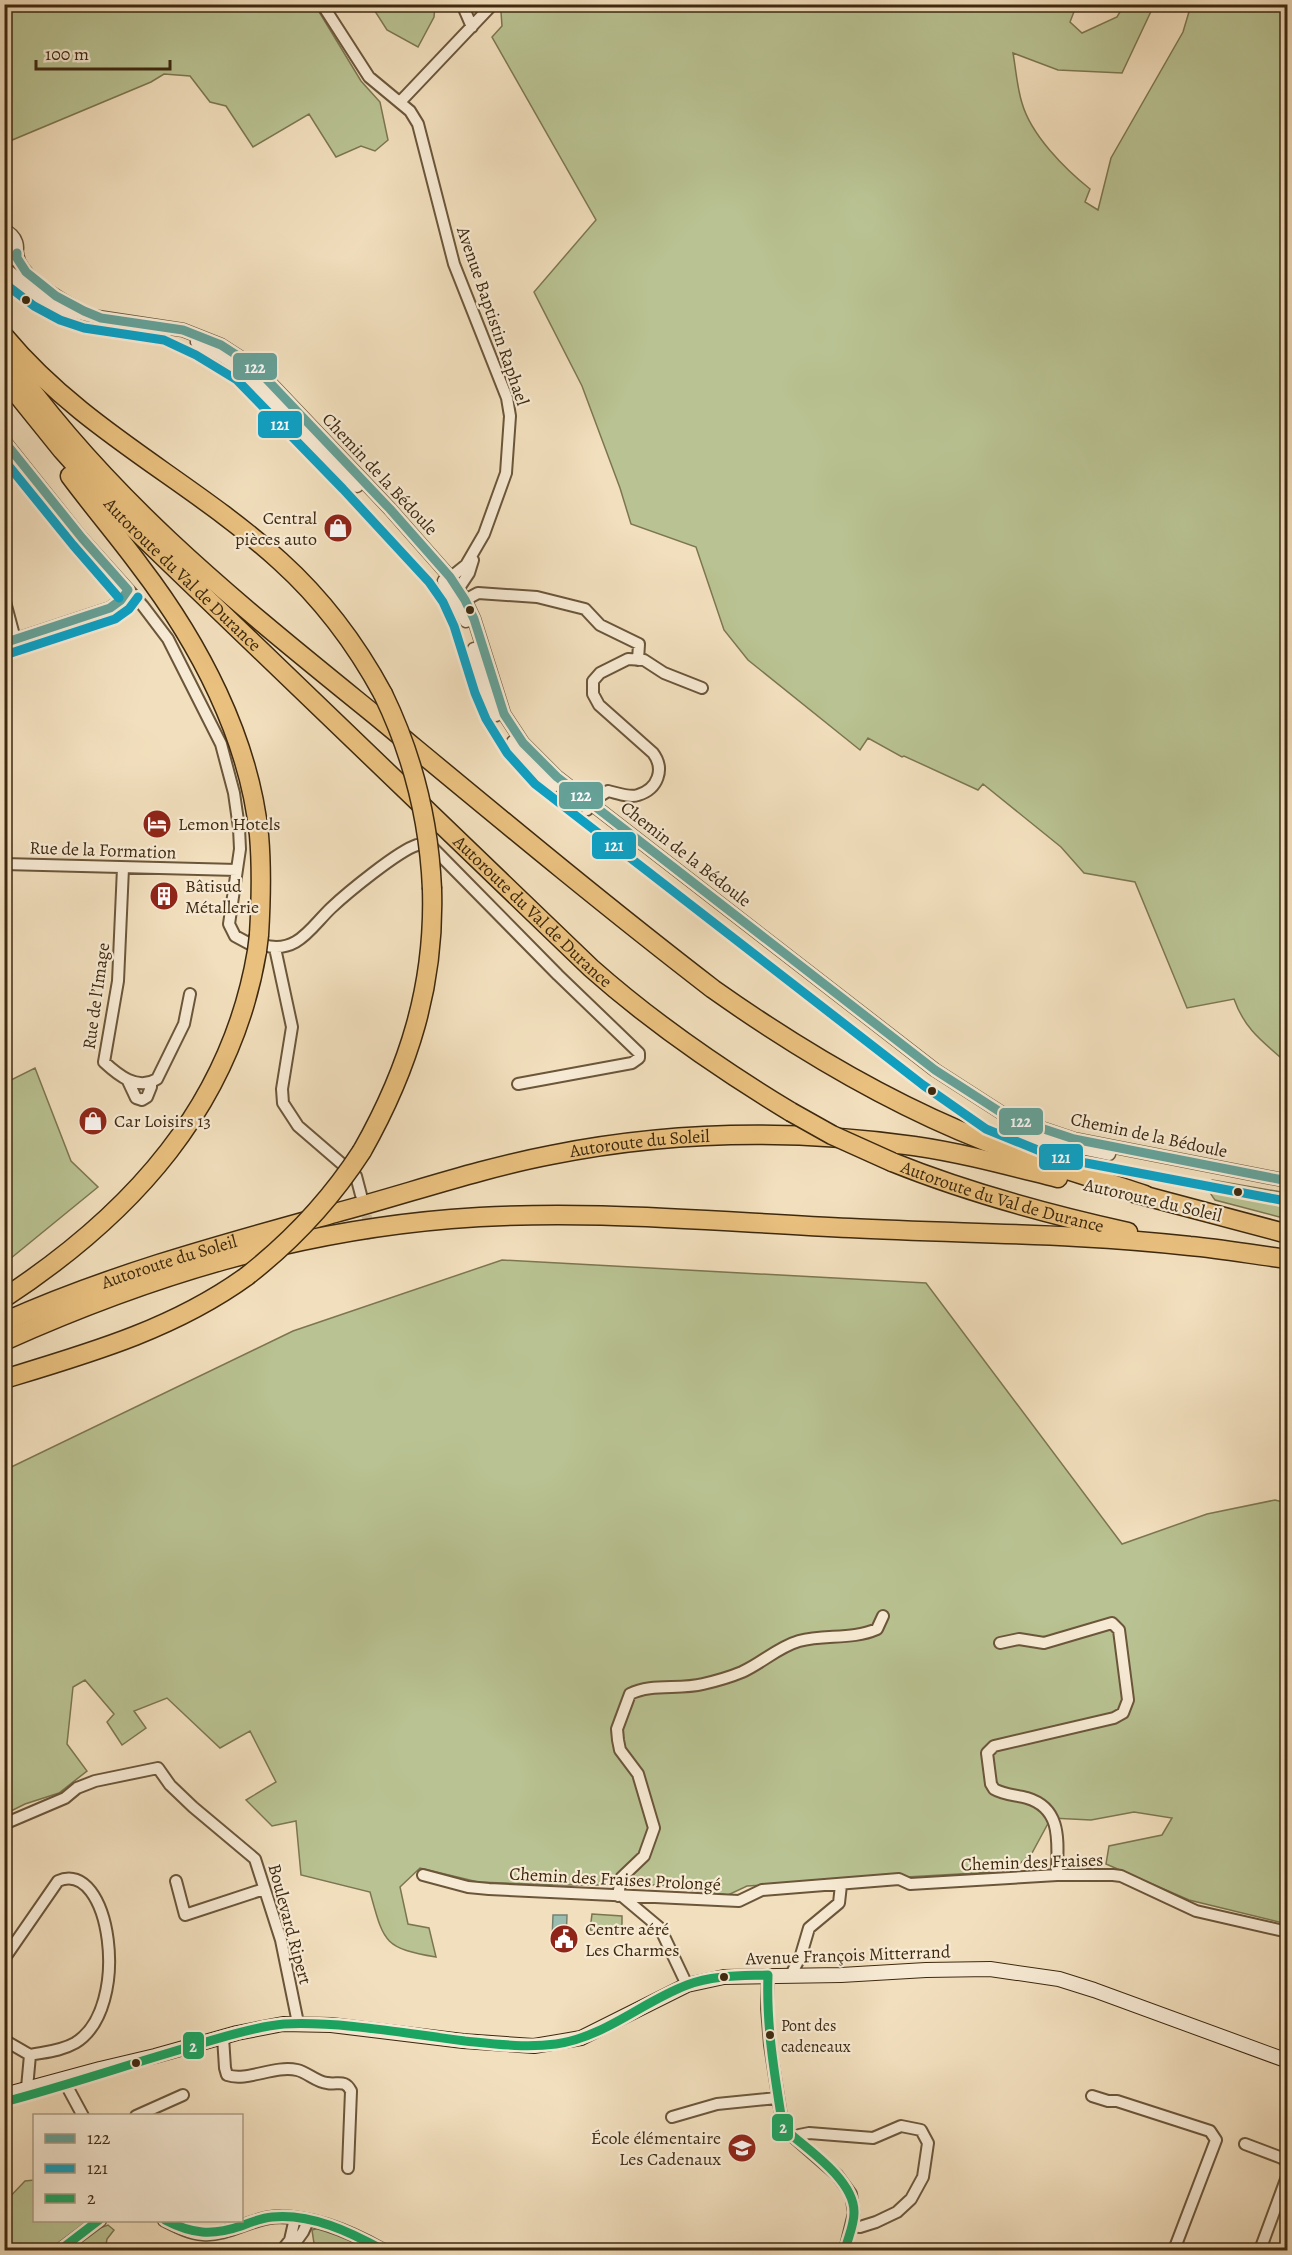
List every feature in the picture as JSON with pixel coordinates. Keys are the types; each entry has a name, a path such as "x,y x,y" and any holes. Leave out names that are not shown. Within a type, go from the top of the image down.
{"highway":[{"path":"4,336 34,369 79,410 227,517 289,569 343,630 383,694 404,743 420,794 430,848 432,889 429,960 417,1023 399,1077 362,1151 314,1215 280,1249 248,1275 196,1309 141,1335 4,1379"},
{"name":"Autoroute du Val de Durance","path":"4,353 69,439 134,508 214,584 713,989 817,1058 919,1113 986,1142 1145,1196"},
{"name":"Autoroute du Val de Durance","path":"4,378 69,458 125,520 591,968 690,1048 791,1112 832,1134 938,1181 1029,1209 1188,1245"},
{"path":"4,392 159,591 197,654 221,702 247,775 258,833 261,901 257,944 248,993 234,1037 207,1094 183,1134 143,1184 108,1219 76,1246 4,1298"},
{"name":"Autoroute du Soleil","path":"4,1322 91,1286 228,1242 524,1160 581,1149 655,1140 756,1134 873,1141 952,1152 1080,1184 1145,1196 1287,1234"},
{"name":"Autoroute du Soleil","path":"4,1341 95,1301 202,1265 335,1234 453,1219 576,1215 1078,1238 1188,1245 1287,1259"}],"main road":[{"name":"Avenue François Mitterrand","path":"4,2102 65,2082 223,2037 298,2023 463,2041 534,2046 581,2038 687,1985 724,1977 768,1975 990,1969 1023,1973 1059,1979 1094,1990 1287,2061"},
{"name":"Avenue François Mitterrand","path":"4,2095 27,2088 65,2082"}],"street":[{"name":"Avenue Baptistin Raphael","path":"322,4 369,78 414,115 454,264 510,410 511,426 506,473 496,504 459,595"},
{"path":"462,4 472,27"},
{"path":"400,102 493,4"},
{"name":"Chemin de la Bédoule","path":"4,230 14,237 17,258 26,272 69,304 101,318"},
{"path":"4,267 17,253"},
{"name":"Chemin de la Bédoule","path":"4,267 29,289 49,302 72,312 157,326 194,341 245,371 448,580 459,595 489,697 508,736 534,768 590,807 935,1070 1008,1117 1074,1139 1287,1181"},
{"path":"4,440 82,538 154,620 174,648 221,744 237,805 240,849 229,924 231,931 239,939 275,948 301,939 344,896 401,854 418,845 433,848 558,975 639,1053 639,1058 632,1063 518,1084"},
{"name":"Avenue Baptistin Raphael","path":"448,580 466,565 478,546"},
{"path":"4,598 10,641 110,608 122,600 128,590"},
{"path":"459,595 478,593 537,597 585,609 600,625 639,644 638,660"},
{"path":"590,807 608,791 635,796 649,789 660,774 660,762 653,753 598,705 593,693 593,681 600,673 627,659 644,660 664,674 702,688"},
{"name":"Chemin de la Bédoule","path":"590,807 930,1075 992,1118 1030,1134 1078,1148 1287,1189"},
{"name":"Rue de la Formation","path":"4,864 237,870"},
{"name":"Rue de l’Image","path":"123,868 117,988 104,1059 106,1064 128,1081 136,1098 142,1100 147,1097 151,1082 161,1073 184,1024 190,994"},
{"path":"275,948 292,1027 282,1089 283,1103 298,1126 356,1176 361,1195"},
{"path":"128,1081 151,1082"},
{"path":"687,1985 660,1928 620,1896 621,1878 644,1856 654,1828 638,1774 620,1750 618,1740 617,1729 630,1694 647,1688 677,1689 724,1678 798,1641 866,1634 877,1629 883,1616"},
{"path":"1000,1643 1019,1639 1044,1643 1112,1623 1119,1630 1128,1700 1123,1713 1114,1718 994,1746 987,1752 991,1784 994,1789 1038,1803 1048,1811 1056,1824 1057,1875"},
{"name":"Boulevard Ripert","path":"4,1824 65,1798 77,1788 95,1781 158,1768 170,1785 193,1808 252,1855 281,1940 298,2023"},
{"name":"Chemin des Fraises Prolongé","path":"423,1875 478,1888 739,1901 762,1890 841,1885"},
{"name":"Chemin des Fraises","path":"841,1885 899,1879 910,1884 1057,1875 1121,1876 1196,1911 1287,1932"},
{"path":"4,1959 58,1881 74,1878 87,1886 101,1910 110,1942 107,1991 99,2012 87,2033 74,2043 56,2050 30,2055 4,2040"},
{"path":"176,1881 185,1915 264,1889"},
{"path":"791,1975 801,1955 809,1928 839,1903 841,1885"},
{"path":"768,1975 768,2019 777,2098 783,2128 844,2183 851,2194 854,2207 845,2250"},
{"path":"223,2037 227,2074 235,2077 262,2071 297,2070 328,2084 342,2082 348,2085 351,2091 348,2168"},
{"path":"27,2088 30,2055"},
{"path":"65,2082 82,2114"},
{"path":"138,2114 183,2095"},
{"path":"1092,2096 1117,2101 1210,2131 1216,2140 1174,2250"},
{"path":"672,2116 717,2104 777,2098"},
{"path":"796,2139 800,2135 809,2133 873,2138 901,2126 921,2130 928,2143 923,2177 912,2199 897,2212 882,2219 860,2227 851,2226"},
{"path":"1245,2144 1282,2158 1287,2163"},
{"path":"1260,2250 1287,2174"},
{"path":"168,2222 204,2235 262,2219 295,2218 322,2223 383,2250"},
{"path":"282,2250 290,2240 295,2218"},
{"path":"290,2250 308,2221"},
{"path":"60,2250 97,2222"}],"green space":[{"path":"5,4 315,5 361,81 380,102 388,140 375,151 361,146 336,157 309,114 253,147 226,106 210,102 190,76 164,74 151,82 5,143"},
{"path":"1077,4 1070,22 1082,33 1117,17 1124,5 1154,5 1122,73 1058,70 1013,53 1020,97 1026,115 1050,150 1090,189 1085,202 1098,210 1111,158 1183,32 1191,5 1287,5 1287,1063 1249,1027 1234,999 1187,1008 1135,882 1084,873 1061,847 983,784 978,790 902,757 868,738 860,750 748,660 724,630 696,547 631,524 582,386 534,292 596,220 492,37 502,26 501,12 508,5"},
{"path":"371,5 435,5 434,17 418,47 387,30"},
{"path":"35,1068 71,1161 98,1187 5,1263 5,1083"},
{"path":"1212,1180 1287,1193 1287,1219 1215,1200 1209,1190"},
{"path":"502,1260 926,1283 1122,1544 1207,1514 1275,1500 1287,1503 1287,1924 1189,1900 1106,1864 1109,1846 1162,1835 1172,1818 1134,1812 1091,1820 1051,1818 1032,1853 1011,1871 747,1886 728,1895 658,1885 478,1882 420,1868 400,1887 408,1924 429,1928 436,1957 419,1954 396,1946 388,1940 379,1922 370,1892 301,1875 296,1821 272,1826 246,1800 276,1782 250,1731 220,1748 167,1698 134,1711 146,1728 122,1745 107,1722 114,1714 85,1680 73,1687 67,1744 87,1771 59,1793 25,1804 5,1814 5,1470 293,1331"},
{"path":"592,1914 622,1916 622,1932 590,1930"},
{"path":"33,2180 33,2222 100,2222 100,2228 108,2225 114,2230 107,2239 105,2250 5,2250 4,2203 25,2181"},
{"path":"319,2228 372,2250 315,2250 312,2230"}],"shaded area":[{"path":"553,1915 567,1915 566,1942 552,1941"}],"tunnel":[{"path":"363,1201 372,1239"}],"transit line":[{"name":"122","path":"17,253 17,258 26,272 56,296 84,311 101,318 183,330 221,345 255,367 390,509 450,577 474,619 504,714 523,743 557,777 935,1070 1008,1117 1074,1139 1288,1181"},
{"name":"121","path":"4,283 34,306 60,320 84,328 164,340 196,355 237,380 429,582 443,602 454,626 475,693 486,719 507,753 535,784 923,1085 986,1129 1045,1153 1286,1201"},
{"name":"122","path":"4,441 82,538 128,590"},
{"name":"121","path":"4,460 119,598"},
{"name":"122","path":"4,643 110,608 121,600 128,590"},
{"name":"121","path":"8,654 115,619 129,609 138,597"},
{"name":"2","path":"768,1975 770,2033 783,2128 828,2166 847,2189 854,2213 845,2250"},
{"name":"2","path":"4,2102 228,2035 284,2024 351,2026 499,2044 533,2046 556,2044 574,2040 607,2027 687,1985 707,1979 768,1975"},
{"name":"2","path":"170,2222 193,2231 211,2232 231,2229 268,2218 301,2218 330,2225 383,2250"},
{"name":"2","path":"60,2250 96,2222"}],"place":[{"name":"Central pièces auto","path":"338,528"},
{"name":"Lemon Hotels","path":"157,824"},
{"name":"Bâtisud Métallerie","path":"164,896"},
{"name":"Car Loisirs 13","path":"93,1121"},
{"name":"Centre aéré Les Charmes","path":"564,1939"},
{"name":"Pont des cadeneaux","path":"770,2035"},
{"name":"École élémentaire Les Cadenaux","path":"742,2148"}]}
